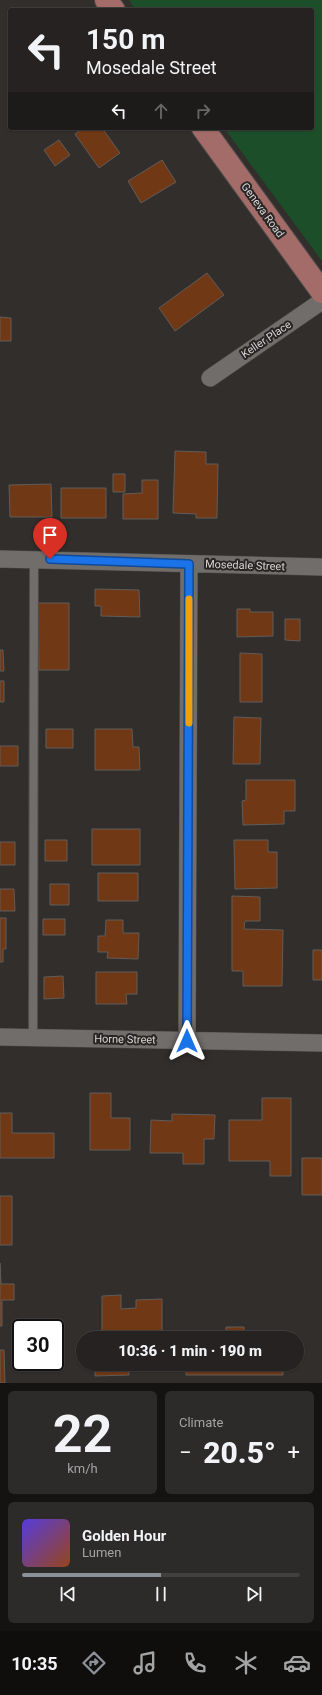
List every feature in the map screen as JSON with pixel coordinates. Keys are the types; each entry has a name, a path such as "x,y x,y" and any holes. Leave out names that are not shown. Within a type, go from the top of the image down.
{"main road":[{"path":"106,0 112,8"},
{"name":"Geneva Road","path":"205,130 322,292"}],"street":[{"name":"Keller Place","path":"210,378 322,301"},
{"name":"Mosedale Street","path":"0,559 322,567"},
{"path":"187,1041 189,564"},
{"name":"Horne Street","path":"0,1037 322,1043"}],"lane":[{"path":"33,1037 34,559"}],"green space":[{"path":"129,0 322,0 322,261 225,130 314,130 314,8 135,8"}],"building":[{"path":"80,130 103,130 120,153 99,168 75,134"},
{"path":"59,140 70,155 55,166 44,150"},
{"path":"162,160 176,182 141,203 128,181"},
{"path":"207,273 224,295 175,331 159,308"},
{"path":"0,317 11,318 11,341 0,341"},
{"path":"175,451 206,452 206,464 218,464 217,518 196,518 196,514 173,513"},
{"path":"113,474 125,474 125,492 113,492"},
{"path":"142,480 158,480 158,519 123,519 123,494 142,493"},
{"path":"51,484 52,517 10,517 9,485"},
{"path":"61,488 106,488 106,518 61,518"},
{"path":"95,589 139,590 140,617 101,616 101,606 95,606"},
{"path":"38,603 69,603 69,670 39,670"},
{"path":"237,609 250,609 250,612 273,612 273,636 237,637"},
{"path":"285,619 300,619 300,641 285,640"},
{"path":"0,650 3,650 4,671 0,671"},
{"path":"240,653 262,654 262,702 240,702"},
{"path":"0,681 4,681 4,702 0,702"},
{"path":"234,717 261,718 260,764 233,764"},
{"path":"46,729 73,729 73,748 46,748"},
{"path":"95,729 132,729 133,747 139,747 140,770 95,770"},
{"path":"0,746 18,746 18,766 0,766"},
{"path":"246,780 295,780 295,811 284,811 284,824 243,825 242,801 246,800"},
{"path":"92,829 140,829 140,865 92,865"},
{"path":"45,840 67,840 67,861 45,861"},
{"path":"234,840 268,840 268,852 277,852 277,888 235,889"},
{"path":"0,842 15,842 15,865 0,865"},
{"path":"98,873 138,873 138,901 98,901"},
{"path":"50,884 69,884 69,905 50,905"},
{"path":"0,889 14,889 15,911 0,911"},
{"path":"232,896 260,897 260,921 245,921 244,929 283,930 282,986 243,986 243,971 232,971"},
{"path":"0,918 6,918 6,949 3,949 3,962 0,962"},
{"path":"43,919 65,919 65,935 43,935"},
{"path":"106,920 123,920 123,933 139,933 138,959 107,958 108,952 98,952 98,936 105,936"},
{"path":"313,950 322,950 322,980 313,980"},
{"path":"96,972 137,972 137,994 126,994 127,1004 96,1004"},
{"path":"63,976 64,998 44,999 44,977"},
{"path":"90,1093 111,1093 111,1118 130,1118 130,1150 90,1150"},
{"path":"262,1098 291,1098 291,1176 270,1176 270,1161 229,1161 229,1120 262,1120"},
{"path":"0,1113 12,1113 12,1133 54,1133 54,1158 0,1158"},
{"path":"172,1114 215,1115 214,1139 204,1139 204,1164 183,1164 183,1153 150,1153 151,1120 172,1121"},
{"path":"302,1158 322,1158 322,1195 302,1195"},
{"path":"0,1196 12,1196 12,1245 0,1245"},
{"path":"0,1263 1,1284 14,1284 14,1300 2,1300 2,1326 0,1326"},
{"path":"121,1295 121,1309 136,1308 136,1300 162,1299 162,1331 102,1331 102,1296"},
{"path":"226,1327 244,1327 244,1331 226,1331"},
{"path":"0,1350 4,1350 5,1383 0,1383"},
{"path":"95,1371 129,1371 129,1375 95,1376"},
{"path":"186,1371 283,1371 283,1375 186,1375"}],"slow traffic":[{"path":"189,599 189,723"}],"route":[{"path":"50,559 189,564 187,1041"}]}
